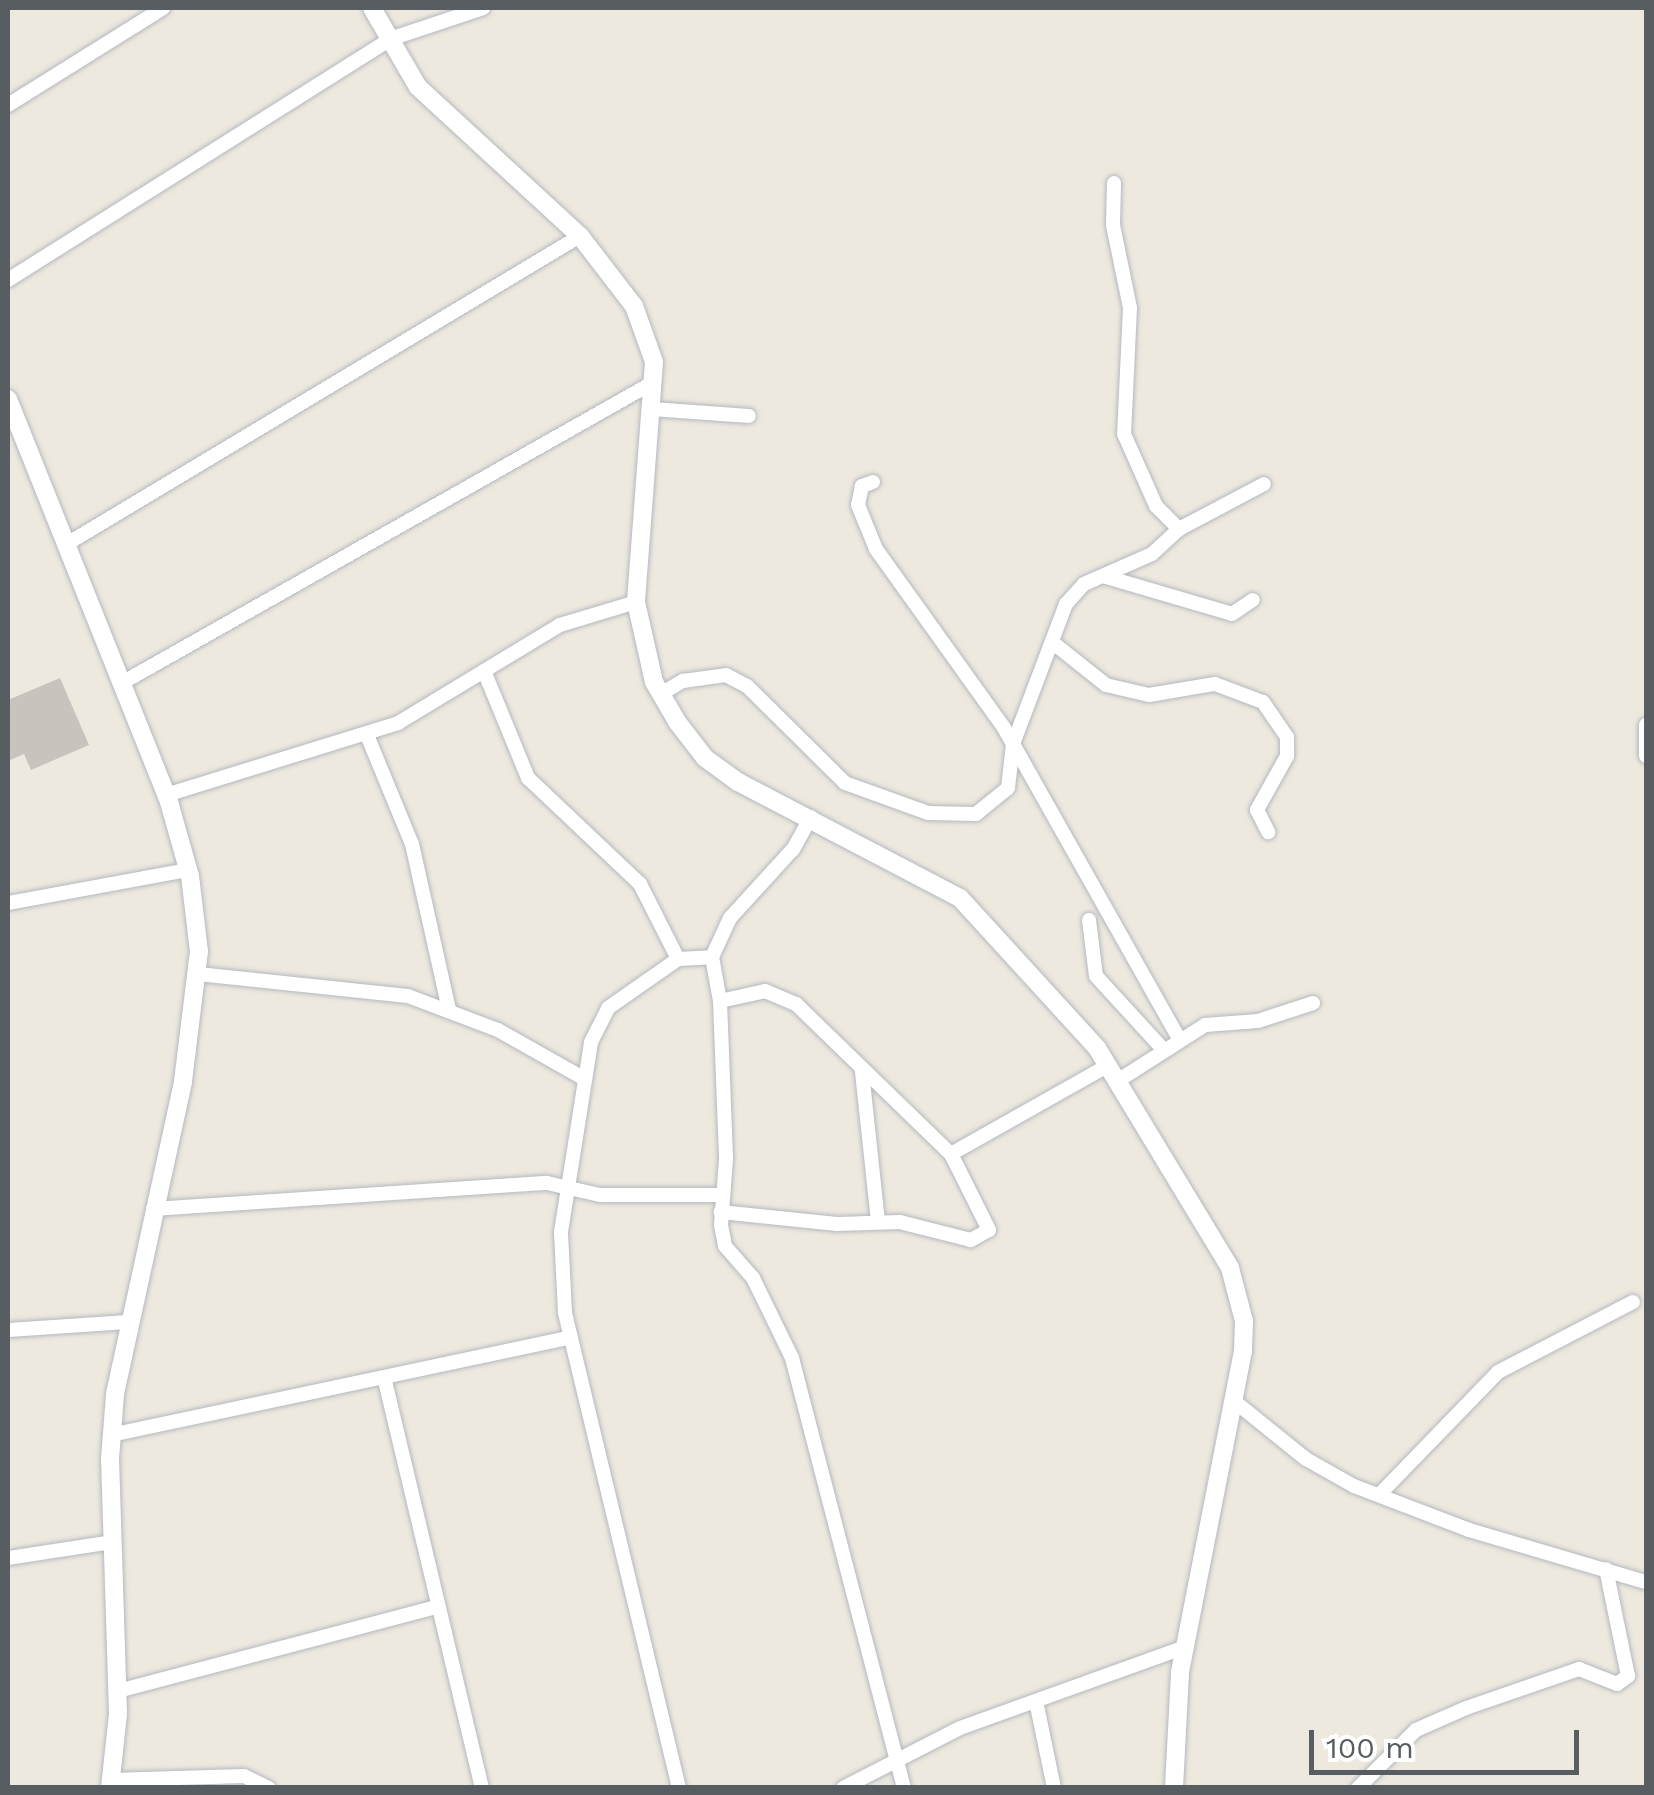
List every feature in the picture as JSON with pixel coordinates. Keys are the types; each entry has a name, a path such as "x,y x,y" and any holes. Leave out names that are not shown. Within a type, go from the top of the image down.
{"street":[{"path":"8,105 163,8"},
{"path":"372,8 418,87 449,120 580,236 634,306 654,362 636,602 661,694 704,758 960,898 1114,1072 1230,1268 1244,1321 1234,1400 1185,1647 1174,1788"},
{"path":"8,280 392,38 483,8"},
{"path":"1114,184 1114,225 1130,308 1124,434 1156,506 1178,529"},
{"path":"65,545 580,236"},
{"path":"120,684 654,382"},
{"path":"8,404 166,795 188,870 198,974 183,1082 128,1322 112,1436 118,1691 111,1784 244,1776 268,1788"},
{"path":"652,409 748,416"},
{"path":"873,482 862,486 858,505 876,549 1014,744 1179,1038"},
{"path":"661,694 683,681 726,675 747,686 845,783 928,813 976,814 1008,788 1014,744 1066,604 1084,584 1152,554 1178,529 1264,484"},
{"path":"1104,576 1232,614 1253,600"},
{"path":"166,795 368,736 560,625 636,602"},
{"path":"1052,642 1106,685 1149,695 1215,684 1263,702 1287,737 1287,756 1257,810 1268,832"},
{"path":"484,671 528,778 640,884 678,959"},
{"path":"1646,725 1646,756"},
{"path":"368,736 412,844 449,1010"},
{"path":"811,817 793,850 730,918 712,957 720,1001 721,1212 725,1246 753,1278 792,1358 904,1788"},
{"path":"8,903 188,870"},
{"path":"1089,920 1096,976 1163,1050"},
{"path":"679,1788 571,1337 560,1273 568,1188 591,1042 608,1008 678,959 712,957"},
{"path":"198,974 375,991 449,1010 585,1079"},
{"path":"720,1001 756,991 782,995 951,1154 986,1215 987,1235 971,1240 878,1222 721,1212"},
{"path":"951,1154 1163,1050 1204,1024 1258,1021 1312,1003"},
{"path":"862,1071 878,1222"},
{"path":"153,1208 547,1183 648,1198 722,1195"},
{"path":"1380,1495 1498,1372 1633,1302"},
{"path":"8,1330 128,1322"},
{"path":"112,1436 385,1381 571,1337"},
{"path":"385,1381 434,1607 482,1788"},
{"path":"1234,1400 1306,1459 1380,1495 1469,1530 1646,1582"},
{"path":"8,1558 113,1542"},
{"path":"1358,1788 1416,1730 1466,1708 1579,1668 1616,1684 1628,1676 1606,1569"},
{"path":"118,1691 434,1607"},
{"path":"843,1788 960,1728 1185,1647"},
{"path":"1036,1701 1054,1788"}],"building":[{"path":"60,678 89,745 31,770 24,754 8,761 8,700"}]}
